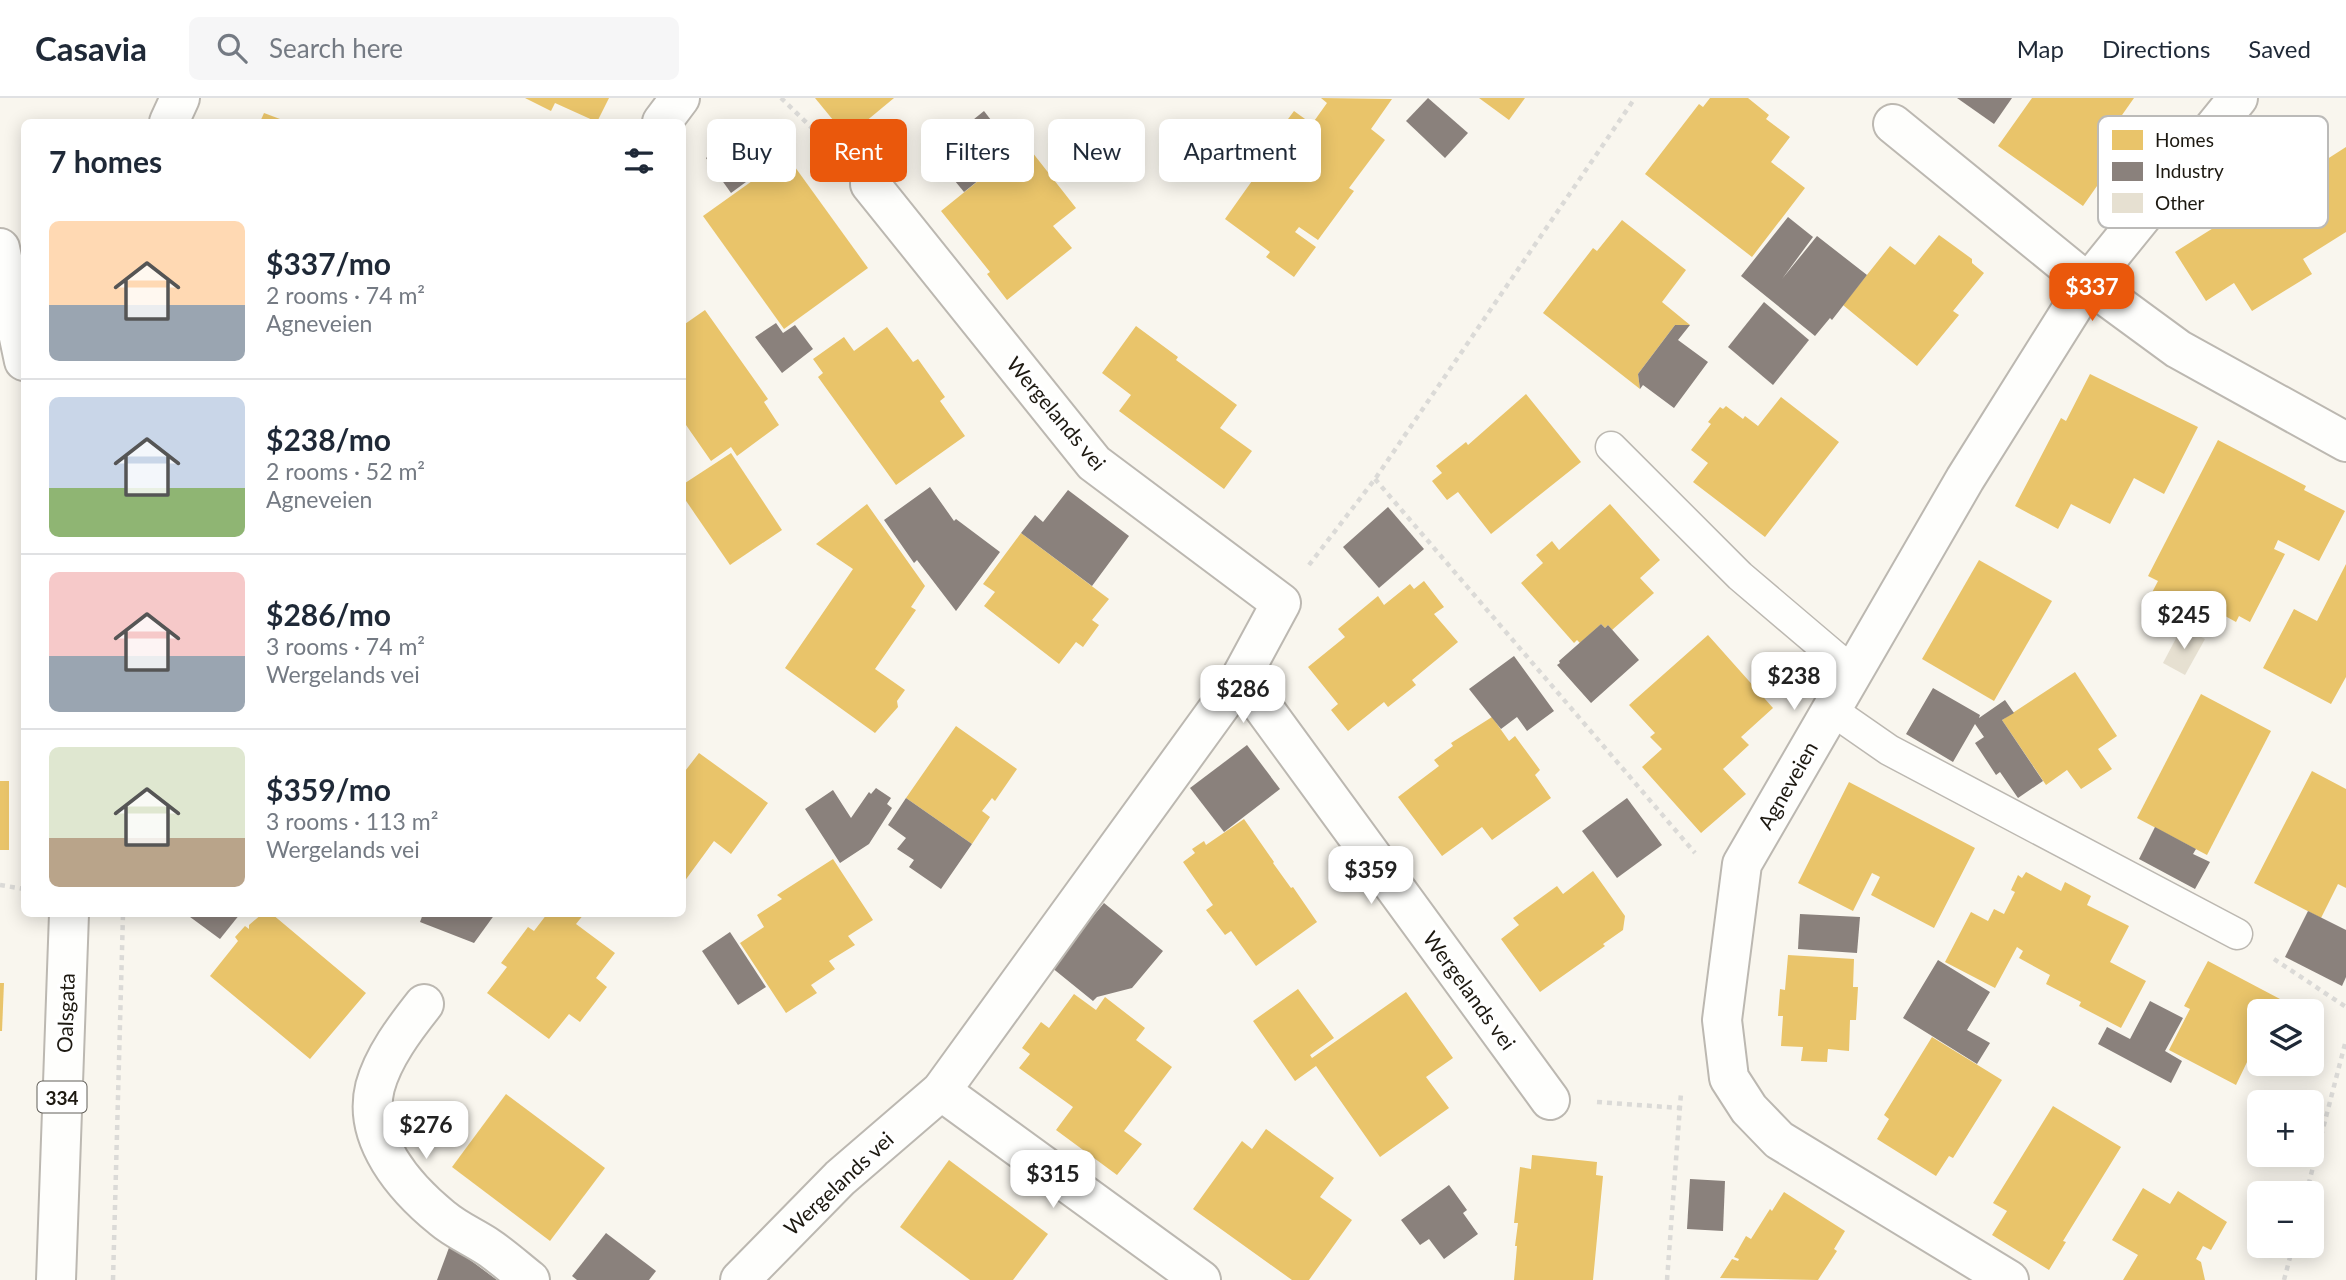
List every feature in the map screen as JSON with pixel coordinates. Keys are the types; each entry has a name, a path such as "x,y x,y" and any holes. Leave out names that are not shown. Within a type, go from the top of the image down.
{"street":[{"path":"170,119 180,98"},
{"path":"664,119 680,98"},
{"name":"Agneveien","path":"2223,116 2238,98"},
{"path":"1893,124 2088,283 2178,349 2346,442"},
{"name":"Wergelands vei","path":"740,1280 840,1178 941,1091 1241,677 1281,603 1094,463 870,184"},
{"name":"Agneveien","path":"2009,1280 1779,1140 1749,1109 1729,1078 1722,1020 1742,864 1965,479 2088,283 2133,228"},
{"path":"11,268 21,340"},
{"name":"Wergelands vei","path":"1241,677 1550,1100"},
{"name":"Oalsgata","path":"56,1280 69,917"},
{"path":"424,1004 409,1023 381,1070 374,1089 373,1119 386,1155 412,1191 444,1220 490,1248 530,1280"},
{"path":"941,1091 1201,1280"}],"lane":[{"path":"1611,447 1740,576 1853,672"},
{"path":"1830,709 1889,750 2237,934"}],"path":[{"path":"781,98 870,184"},
{"path":"1281,603 1375,479 1635,98"},
{"path":"1375,479 1703,863"},
{"path":"0,886 21,889"},
{"path":"113,1280 123,917"},
{"path":"2237,934 2346,1007"},
{"path":"2309,1181 2346,1040"},
{"path":"1667,1280 1682,1088"},
{"path":"1550,1100 1679,1108"},
{"path":"2284,1280 2290,1258"}],"building: Homes":[{"path":"525,98 609,98 598,119 590,119 555,103 551,111"},
{"path":"815,98 894,98 869,119 832,119"},
{"path":"1321,98 1392,99 1371,129 1385,140 1349,188 1354,191 1318,240 1299,227 1295,232 1316,247 1294,277 1266,257 1270,252 1225,219 1251,182 1321,182 1321,119 1316,119 1327,103"},
{"path":"1479,98 1525,98 1509,120"},
{"path":"1710,98 1748,98 1769,115 1766,119 1790,137 1771,162 1805,188 1752,257 1645,174 1699,104 1703,107"},
{"path":"2032,98 2134,98 2121,116 2098,116 2098,185 2083,206 1998,146"},
{"path":"1294,111 1305,119 1288,119"},
{"path":"264,113 280,119 261,119"},
{"path":"2346,147 2346,232 2303,259 2312,274 2252,311 2234,283 2206,301 2175,252 2213,228 2328,228 2328,159"},
{"path":"1034,154 1048,172 1048,182 1056,182 1076,208 1053,226 1072,248 1007,300 987,274 990,272 941,211 977,182 1034,182"},
{"path":"796,168 868,268 784,329 703,216 751,182 796,182"},
{"path":"1622,220 1686,270 1662,302 1690,325 1675,325 1638,374 1640,389 1543,313 1593,248 1597,251"},
{"path":"1939,235 1972,259 1972,263 1984,273 1953,311 1959,315 1917,366 1843,305 1890,246 1915,265"},
{"path":"705,310 768,399 764,402 779,425 737,456 731,447 711,461 686,425 686,323"},
{"path":"1136,326 1178,357 1176,360 1237,405 1220,428 1252,451 1224,489 1119,411 1131,395 1102,373"},
{"path":"887,327 913,362 918,359 945,397 940,401 965,436 896,485 818,377 823,373 813,359 844,337 854,351"},
{"path":"2090,374 2198,427 2164,494 2134,478 2110,524 2071,504 2058,529 2015,506 2061,418 2066,421"},
{"path":"1526,394 1581,462 1491,534 1458,492 1447,500 1432,481 1442,473 1436,466 1466,442 1468,445"},
{"path":"1781,397 1839,442 1765,537 1693,482 1708,463 1691,450 1720,407 1723,409 1726,406 1758,426"},
{"path":"2218,440 2306,486 2304,490 2345,511 2319,561 2278,540 2274,549 2285,554 2250,622 2239,616 2236,622 2216,611 2203,637 2145,606 2158,581 2148,576"},
{"path":"731,453 782,530 730,565 686,501 686,482"},
{"path":"867,504 925,586 911,607 916,610 875,669 905,690 897,701 898,707 875,733 785,668 853,569 816,544"},
{"path":"1610,504 1660,560 1640,578 1654,593 1612,630 1608,625 1605,628 1601,624 1580,643 1577,640 1574,643 1521,583 1543,563 1536,555 1552,541 1559,550"},
{"path":"1021,533 1109,599 1092,620 1099,625 1083,647 1076,642 1059,664 984,606 995,592 983,584"},
{"path":"1979,560 2052,601 1994,701 1922,659"},
{"path":"2346,564 2346,677 2331,704 2263,668 2294,609 2317,621"},
{"path":"1424,581 1444,607 1434,614 1458,642 1412,680 1416,685 1388,707 1384,702 1348,731 1331,710 1338,704 1308,667 1345,637 1338,629 1378,596 1384,605 1410,584 1414,589"},
{"path":"1708,635 1773,708 1741,737 1749,745 1723,769 1746,794 1701,833 1642,767 1662,749 1650,737 1655,733 1629,705"},
{"path":"2075,672 2117,736 2098,749 2112,769 2081,789 2067,770 2046,785 2002,720"},
{"path":"2201,694 2271,731 2207,855 2137,818"},
{"path":"1492,717 1509,741 1515,736 1540,770 1535,775 1551,798 1492,840 1482,827 1442,856 1398,797 1439,766 1434,760 1453,746 1451,743"},
{"path":"956,726 1017,769 995,801 992,798 982,811 990,817 972,844 906,798"},
{"path":"699,753 768,803 731,854 714,841 686,879 686,770"},
{"path":"2312,771 2346,789 2346,888 2338,884 2321,918 2254,883"},
{"path":"0,781 9,781 9,850 0,850"},
{"path":"1849,782 1975,848 1934,928 1871,895 1880,877 1872,873 1853,911 1798,883"},
{"path":"1244,819 1317,922 1256,966 1231,931 1225,935 1206,910 1213,905 1183,862 1195,853 1192,849 1204,841 1206,845"},
{"path":"833,859 873,920 848,936 855,945 829,961 835,969 811,985 817,993 786,1013 740,943 764,927 757,915 782,899 777,895"},
{"path":"1593,871 1625,916 1623,930 1540,992 1501,939 1519,925 1513,918 1557,886 1563,894"},
{"path":"2026,872 2061,891 2065,882 2091,896 2087,905 2129,926 2110,962 2146,981 2121,1028 2079,1006 2081,1002 2046,984 2050,975 2019,958 2023,951 2017,947 1995,988 1945,962 1971,912 1988,921 1994,909 2004,914 2015,892 2011,890 2018,875 2022,878"},
{"path":"258,917 276,917 366,993 310,1059 210,976 238,941 235,937 245,926 249,929 249,925"},
{"path":"545,917 582,917 576,924 615,953 596,978 607,987 580,1022 569,1014 549,1039 487,993 507,967 501,963 528,927 534,931"},
{"path":"1788,955 1854,959 1853,987 1858,987 1856,1020 1850,1020 1849,1051 1828,1049 1827,1062 1801,1061 1803,1047 1781,1046 1783,1016 1778,1016 1780,989 1785,990"},
{"path":"2208,961 2280,999 2247,999 2247,1062 2236,1085 2169,1050 2190,1009 2184,1006"},
{"path":"0,983 4,983 2,1031 0,1031"},
{"path":"1298,989 1334,1038 1310,1055 1312,1058 1406,992 1453,1058 1426,1077 1449,1108 1380,1157 1316,1066 1295,1081 1253,1021"},
{"path":"1074,994 1096,1010 1105,997 1145,1028 1136,1040 1172,1067 1124,1131 1142,1144 1117,1175 1056,1130 1073,1107 1019,1068 1030,1054 1022,1048 1041,1022 1049,1028"},
{"path":"1932,1037 2002,1080 1953,1158 1949,1156 1936,1176 1877,1139 1889,1119 1884,1115"},
{"path":"506,1094 605,1168 550,1241 452,1167"},
{"path":"2053,1106 2121,1147 2063,1241 2066,1242 2049,1270 1992,1235 2007,1211 1993,1203"},
{"path":"1266,1129 1334,1178 1320,1197 1352,1220 1309,1280 1292,1280 1193,1209 1242,1141 1252,1149"},
{"path":"1532,1155 1597,1162 1596,1175 1603,1176 1593,1280 1514,1280 1518,1223 1514,1223 1520,1167 1531,1169"},
{"path":"949,1160 1048,1234 1013,1280 970,1280 900,1227"},
{"path":"2143,1188 2170,1204 2178,1191 2227,1222 2211,1250 2203,1246 2196,1259 2201,1262 2205,1280 2123,1280 2138,1255 2112,1240"},
{"path":"1784,1192 1845,1231 1834,1249 1837,1251 1818,1280 1720,1278 1732,1259 1738,1261 1739,1259 1734,1257 1746,1236 1751,1239"}],"building: Industry":[{"path":"1428,98 1468,133 1445,158 1406,121"},
{"path":"1957,98 2012,98 1994,124"},
{"path":"984,111 990,119 974,119"},
{"path":"723,182 746,182 731,193"},
{"path":"956,182 976,182 964,192"},
{"path":"1788,217 1813,237 1782,279 1817,236 1867,275 1832,320 1830,318 1815,336 1741,276"},
{"path":"1764,302 1809,340 1773,385 1728,347"},
{"path":"776,323 783,333 795,325 813,349 782,373 755,337"},
{"path":"1675,325 1690,325 1678,340 1708,362 1674,408 1643,385 1640,389 1638,374"},
{"path":"930,487 954,521 956,519 1000,552 956,611 917,560 914,563 884,520"},
{"path":"1068,490 1129,536 1092,586 1021,533 1035,515 1043,522"},
{"path":"1388,507 1424,549 1379,588 1343,547"},
{"path":"1601,624 1605,628 1608,625 1639,660 1591,703 1557,665"},
{"path":"1514,656 1554,711 1527,731 1517,717 1501,729 1469,689"},
{"path":"1933,688 1980,715 1979,718 2005,700 2014,713 2002,720 2043,781 2018,798 2000,772 1996,775 1975,743 1984,737 1975,724 1953,762 1906,734"},
{"path":"1247,745 1280,789 1224,832 1190,788"},
{"path":"876,788 891,798 887,804 892,808 869,844 840,863 805,809 833,790 851,818 869,792 871,794"},
{"path":"906,798 972,844 941,889 909,867 914,860 897,849 906,838 888,825"},
{"path":"1627,798 1662,845 1617,878 1582,831"},
{"path":"2155,827 2196,849 2193,854 2210,862 2195,889 2139,859"},
{"path":"1104,903 1163,951 1132,988 1097,997 1093,1001 1051,967"},
{"path":"2308,911 2346,930 2346,977 2342,986 2285,957"},
{"path":"1800,914 1860,917 1857,953 1798,949"},
{"path":"190,917 238,917 220,939"},
{"path":"422,917 493,917 474,943 420,922"},
{"path":"730,932 766,987 738,1005 702,951"},
{"path":"1938,960 1990,992 1967,1030 1990,1043 1977,1064 1903,1018"},
{"path":"2150,1001 2183,1018 2165,1051 2182,1061 2171,1083 2098,1044 2107,1027 2130,1039"},
{"path":"1690,1179 1725,1181 1723,1231 1687,1229"},
{"path":"1449,1185 1467,1210 1463,1213 1478,1234 1444,1259 1429,1239 1420,1245 1401,1220"},
{"path":"606,1233 656,1271 649,1280 577,1280 572,1276"},
{"path":"450,1245 497,1280 437,1280"}],"building: Other":[{"path":"2182,627 2205,639 2185,675 2163,663"}]}
